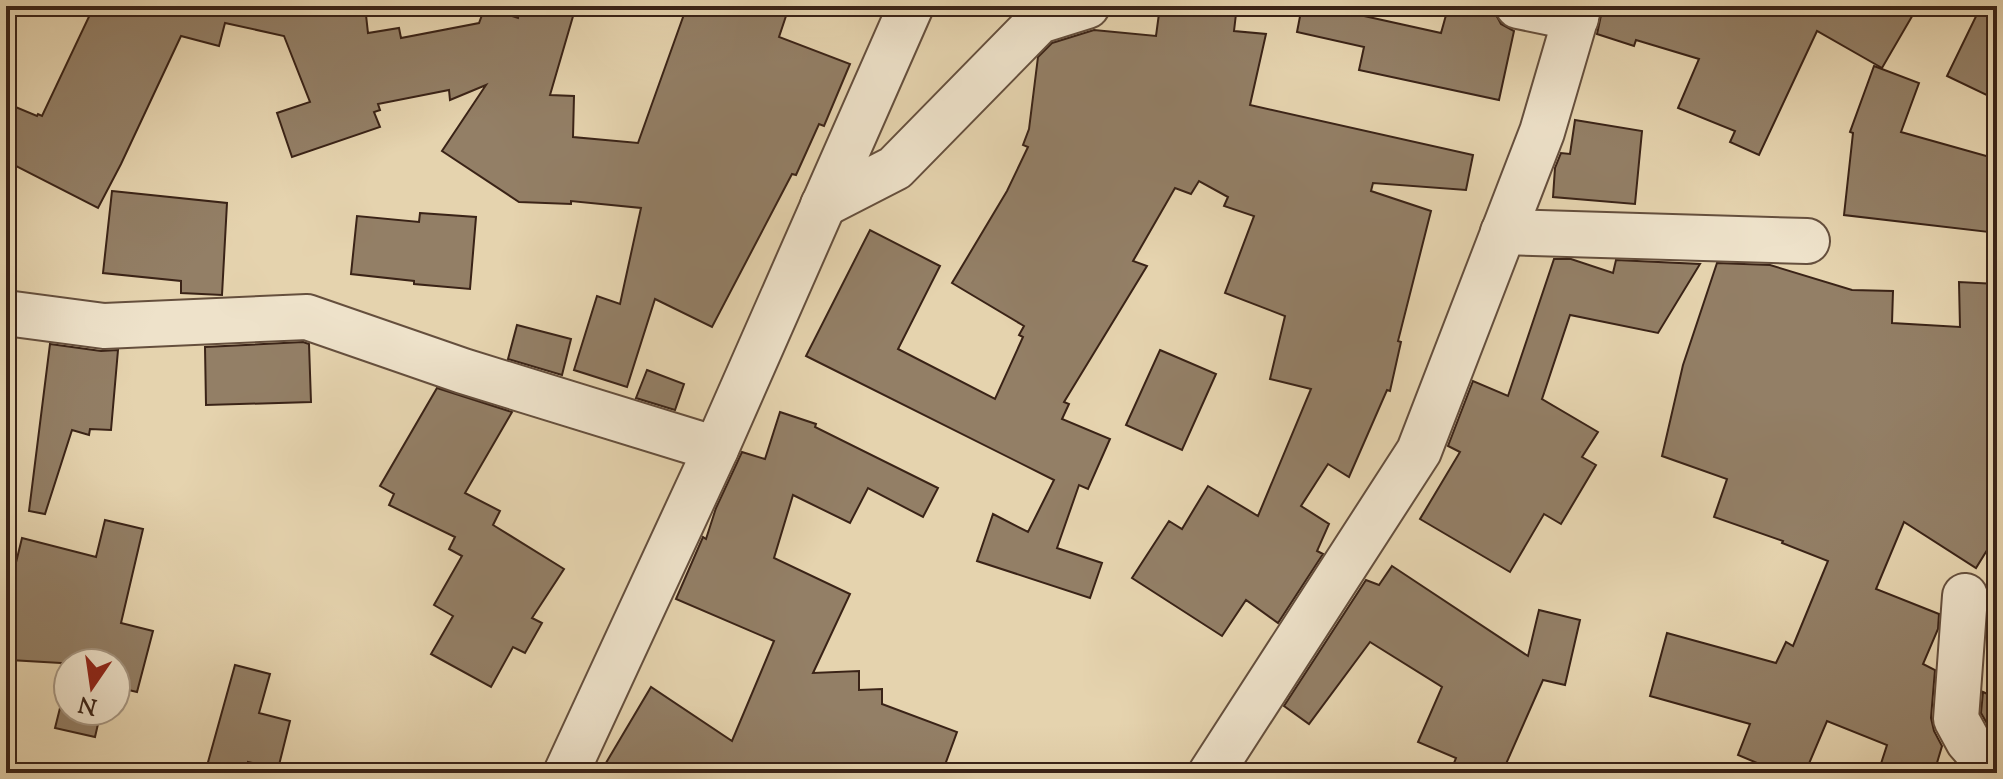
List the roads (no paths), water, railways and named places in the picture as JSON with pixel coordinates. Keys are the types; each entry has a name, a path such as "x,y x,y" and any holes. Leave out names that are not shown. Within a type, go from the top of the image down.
{"street":[{"path":"566,773 716,449 911,6"},
{"path":"823,205 895,168 1039,21 1087,6"},
{"path":"1211,773 1419,451 1542,132 1578,12 1518,6"},
{"path":"1503,232 1807,241"},
{"path":"6,313 104,326 307,317 463,371 716,449"},
{"path":"1965,596 1956,719 1968,741 1982,757 1997,762"}]}
